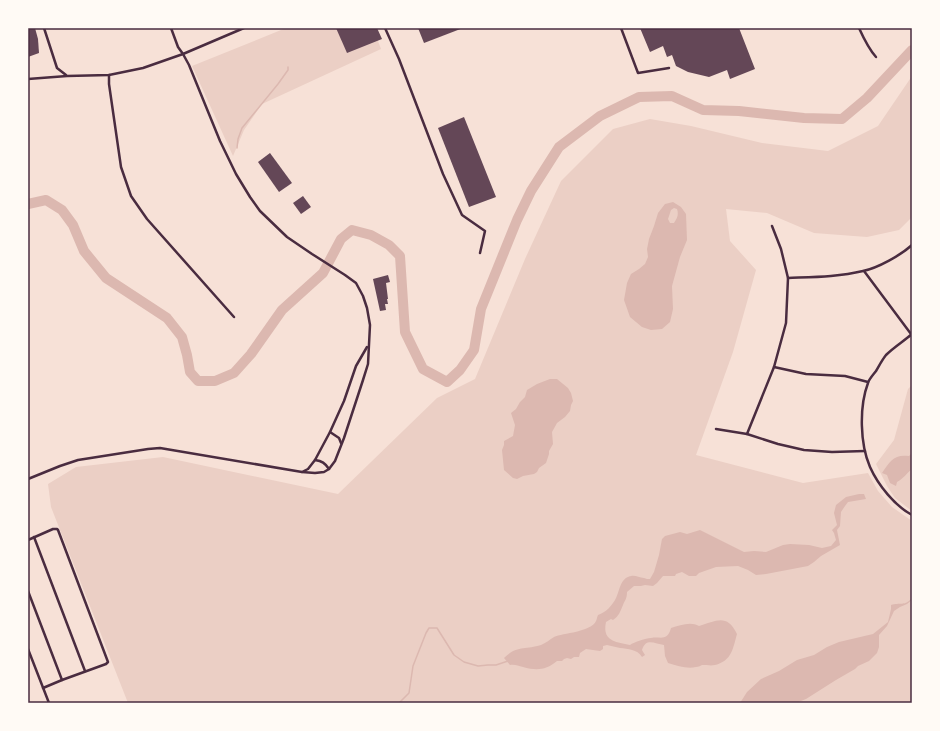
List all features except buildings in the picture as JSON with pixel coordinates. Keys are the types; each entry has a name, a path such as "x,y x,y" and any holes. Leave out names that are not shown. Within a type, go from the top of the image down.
{"street":[{"path":"44,28 57,68 66,76"},
{"path":"28,479 78,460 160,448 315,474 324,472 329,469 335,461 363,380 368,364 370,325 363,296 356,283 287,237 260,211 236,174 220,142 189,65 178,47 171,28"},
{"path":"28,79 109,74 143,68 183,54 244,28"},
{"path":"385,28 399,59 443,174 462,215 485,231 480,252"},
{"path":"621,28 638,73 669,68"},
{"path":"859,28 866,44 876,57"},
{"path":"109,74 109,84 121,167 131,196 147,219 234,317"},
{"path":"747,434 774,367 786,323 788,278 781,249 772,226"},
{"path":"788,278 823,277 864,271 884,263 907,250 912,245"},
{"path":"864,271 912,334 886,356 868,382 863,400 862,418 865,451 870,467 880,484 894,501 904,511 912,515"},
{"path":"302,472 308,469 315,460 330,432 344,401 356,366 368,346"},
{"path":"774,367 806,374 845,376 868,382"},
{"path":"716,429 747,434 778,444 804,450 832,452 865,451"},
{"path":"330,432 339,438 341,443"},
{"path":"315,460 321,461 329,469"},
{"path":"28,540 53,529 58,530 108,662 43,688"},
{"path":"34,537 85,671"},
{"path":"28,591 62,680"},
{"path":"28,649 49,703"}],"shaded area":[{"path":"286,28 373,28 381,49 262,104 244,130 233,156 192,66"},
{"path":"912,76 912,217 899,230 867,237 814,233 767,213 726,209 730,241 756,270 733,352 696,455 803,483 868,473 878,491 892,507 912,521 912,703 128,703 51,507 48,484 76,467 163,457 338,494 437,398 475,379 525,259 561,181 613,129 650,119 691,126 762,143 828,151 878,126"},
{"path":"673,202 681,207 686,214 687,240 680,257 672,286 673,309 670,322 662,329 651,330 642,327 630,317 624,300 627,283 631,274 645,264 648,257 647,249 649,239 658,213 665,204","holes":["674,208 677,209 678,215 676,220 674,223 670,223 668,219 671,210"]},
{"path":"550,379 557,379 568,388 573,401 570,411 557,423 552,432 553,444 549,451 546,463 534,474 517,479 513,478 504,470 502,450 504,441 513,436 515,425 511,413 525,397 527,390"},
{"path":"912,385 912,511 895,498 876,464 894,440 908,389"},
{"path":"912,453 912,469 897,482 896,486 890,483 887,475 882,473 887,465 896,457 909,456"},
{"path":"864,494 866,499 848,502 841,512 840,526 837,530 840,545 821,556 808,566 756,575 738,566 716,567 699,573 696,576 689,576 682,572 676,574 675,576 663,576 653,586 634,586 627,592 626,599 618,615 613,620 611,619 606,622 606,633 611,640 630,645 637,641 646,639 666,637 671,628 682,625 693,624 699,626 721,620 725,621 733,627 737,634 731,653 721,663 689,668 668,663 665,656 664,645 651,642 648,642 644,646 642,650 645,655 642,657 638,652 607,645 603,646 603,649 600,651 586,649 580,653 579,657 557,661 541,669 510,665 504,658 517,649 541,645 554,637 583,630 593,625 598,615 613,604 622,582 627,577 636,576 650,579 654,572 662,539 665,536 680,532 687,534 700,530 744,552 766,552 783,545 790,544 809,545 822,548 831,546 836,540 832,530 837,525 834,513 836,505 846,497"},
{"path":"912,598 912,600 907,604 894,611 887,626 879,635 879,647 877,653 869,661 858,666 806,699 796,703 740,703 747,692 761,679 779,671 797,660 814,655 839,642 873,634 888,622 891,605 907,602"}],"waterway":[{"path":"28,204 46,200 62,210 73,225 84,251 106,278 167,318 182,337 190,372 198,381 215,381 234,373 251,354 282,310 323,273 341,239 352,230 371,235 389,245 400,256 405,332 423,369 447,382 460,370 474,350 481,309 517,220 531,191 559,147 600,116 639,97 672,96 703,110 739,111 804,118 842,119 867,98 912,50"},
{"path":"237,148 238,139 242,128 278,84 288,70 288,67"},
{"path":"399,703 409,693 413,666 429,628 437,628 454,655 464,662 478,666 496,665 508,661"}]}
